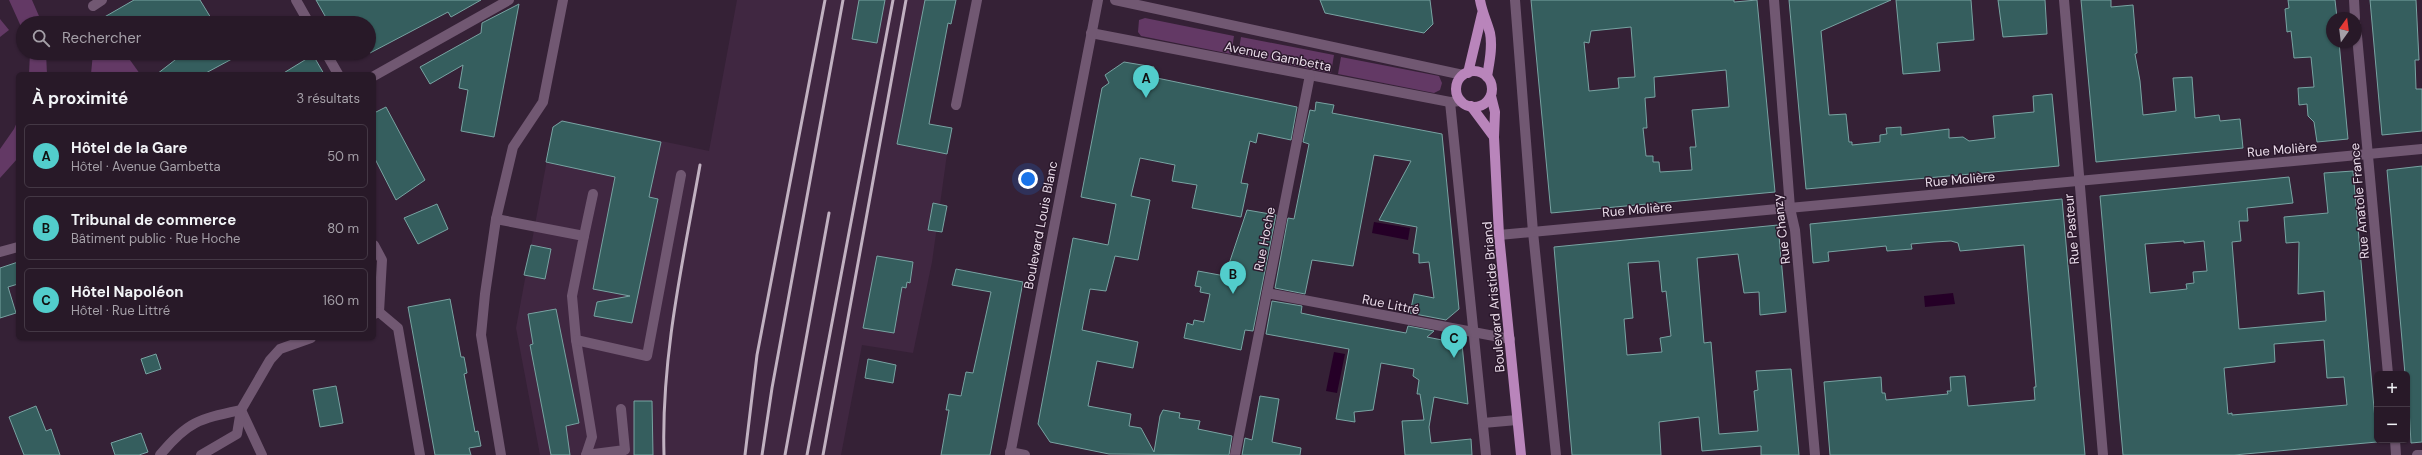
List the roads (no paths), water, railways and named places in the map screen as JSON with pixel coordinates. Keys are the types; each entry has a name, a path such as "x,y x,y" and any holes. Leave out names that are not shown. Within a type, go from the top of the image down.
{"main road":[{"path":"1480,0 1482,14 1490,34 1490,55 1487,77"},
{"path":"1482,14 1465,74 1459,80 1456,90 1461,100 1471,106 1494,137"},
{"path":"1465,74 1478,72 1487,77 1491,84 1491,96 1483,104 1471,106"},
{"name":"Boulevard Aristide Briand","path":"1491,96 1495,112 1494,137 1499,235 1521,455"}],"street":[{"path":"93,6 102,0"},
{"path":"296,0 305,16"},
{"path":"376,75 509,0"},
{"path":"501,455 481,335 496,219 513,147 543,102 561,0"},
{"path":"956,105 977,0"},
{"name":"Boulevard Louis Blanc","path":"1010,454 1090,33 1098,0"},
{"name":"Avenue Gambetta","path":"1116,0 1465,74"},
{"path":"1515,0 1533,232 1556,455"},
{"name":"Rue Chanzy","path":"1774,0 1790,208 1795,230 1815,455"},
{"name":"Rue Pasteur","path":"2064,0 2103,455"},
{"path":"2354,0 2355,12"},
{"name":"Avenue Gambetta","path":"1090,33 1450,102 1461,100"},
{"name":"Rue Anatole France","path":"2358,48 2388,371"},
{"path":"330,60 337,72"},
{"name":"Rue Hoche","path":"1236,455 1310,75"},
{"path":"1450,102 1486,455"},
{"name":"Rue Molière","path":"1499,235 2422,149"},
{"path":"576,340 647,356 681,175"},
{"path":"593,194 572,296 576,340 592,437 586,455 625,453 621,409"},
{"path":"496,219 584,236"},
{"path":"0,252 16,248"},
{"path":"376,249 382,260 376,313 398,328 420,455"},
{"name":"Rue Littré","path":"1267,292 1474,334 1510,339"},
{"path":"201,455 237,434 241,410 270,360 280,349 305,340"},
{"path":"160,455 178,433 188,426 216,415 241,410"},
{"path":"241,410 262,455"},
{"path":"1483,423 1517,420"},
{"path":"2395,443 2396,455"},
{"path":"1010,454 1025,455"},
{"path":"2417,455 2422,455"}],"railway":[{"path":"745,455 757,355 825,0"},
{"path":"762,455 772,388 843,0"},
{"path":"807,455 893,0"},
{"path":"823,455 906,0"},
{"path":"664,455 666,382 674,309 700,165"},
{"path":"785,455 829,213"}],"place":[{"name":"Hôtel de la Gare","path":"1146,98"},
{"name":"Tribunal de commerce","path":"1233,294"},
{"name":"Hôtel Napoléon","path":"1454,358"}]}
